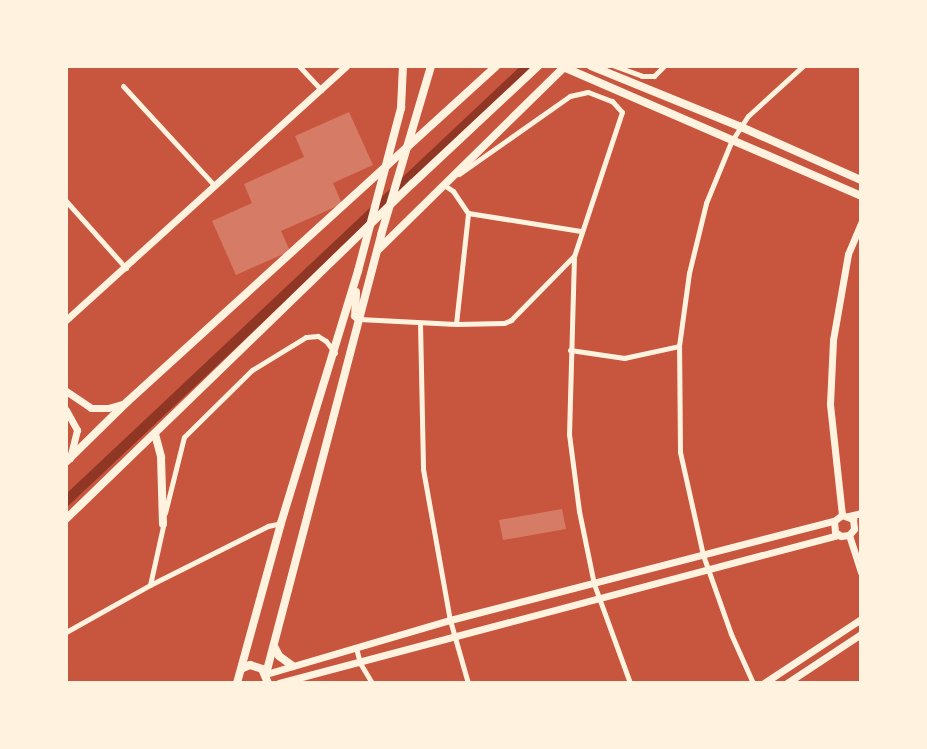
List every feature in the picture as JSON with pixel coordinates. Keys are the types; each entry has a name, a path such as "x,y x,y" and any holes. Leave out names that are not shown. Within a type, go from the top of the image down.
{"main road":[{"path":"237,683 243,668 281,523 335,353 400,108 403,66"},
{"path":"267,679 381,235 431,66"},
{"path":"68,461 127,402 496,66"},
{"path":"66,519 412,184 538,66"},
{"path":"378,250 563,66 655,105 731,142 861,196"},
{"path":"591,66 739,126 861,180"},
{"path":"358,267 354,308 355,316 359,319"},
{"path":"155,434 161,458 163,524"},
{"path":"274,645 279,656 293,666"},
{"path":"243,668 253,665 267,679"}],"street":[{"path":"299,66 321,90"},
{"path":"66,320 346,66"},
{"path":"615,66 642,76 654,76 664,66"},
{"path":"753,683 731,634 703,555 680,452 679,346 689,273 706,203 731,142 739,126 803,66"},
{"path":"123,86 215,186"},
{"path":"456,324 468,213 453,191 444,185 570,96 588,92 612,100 622,112 573,256 569,434 579,511 594,584 630,683"},
{"path":"66,201 126,268"},
{"path":"468,213 581,231"},
{"path":"861,223 848,254 833,340 830,404 846,515 854,524 851,534 861,572"},
{"path":"359,319 456,324 504,323 512,320 573,256"},
{"path":"420,323 423,469 450,620 468,683"},
{"path":"150,585 184,437 252,370 295,343 306,337 318,336 326,341 335,353"},
{"path":"570,350 624,358 679,346"},
{"path":"66,391 91,408 108,408 127,402"},
{"path":"66,410 77,430 68,461"},
{"path":"267,679 293,666 450,620 834,521 846,515 861,513"},
{"path":"834,521 833,528 838,535"},
{"path":"66,632 150,585 268,526 281,523"},
{"path":"279,683 708,568 861,530"},
{"path":"764,683 861,619"},
{"path":"787,683 861,634"},
{"path":"356,648 360,663 372,683"}],"building":[{"path":"349,112 373,165 333,183 342,204 281,231 290,251 236,275 212,221 252,203 244,184 304,157 295,136"},
{"path":"562,509 566,529 503,540 499,520"}],"waterway":[{"path":"66,501 528,66"}]}
